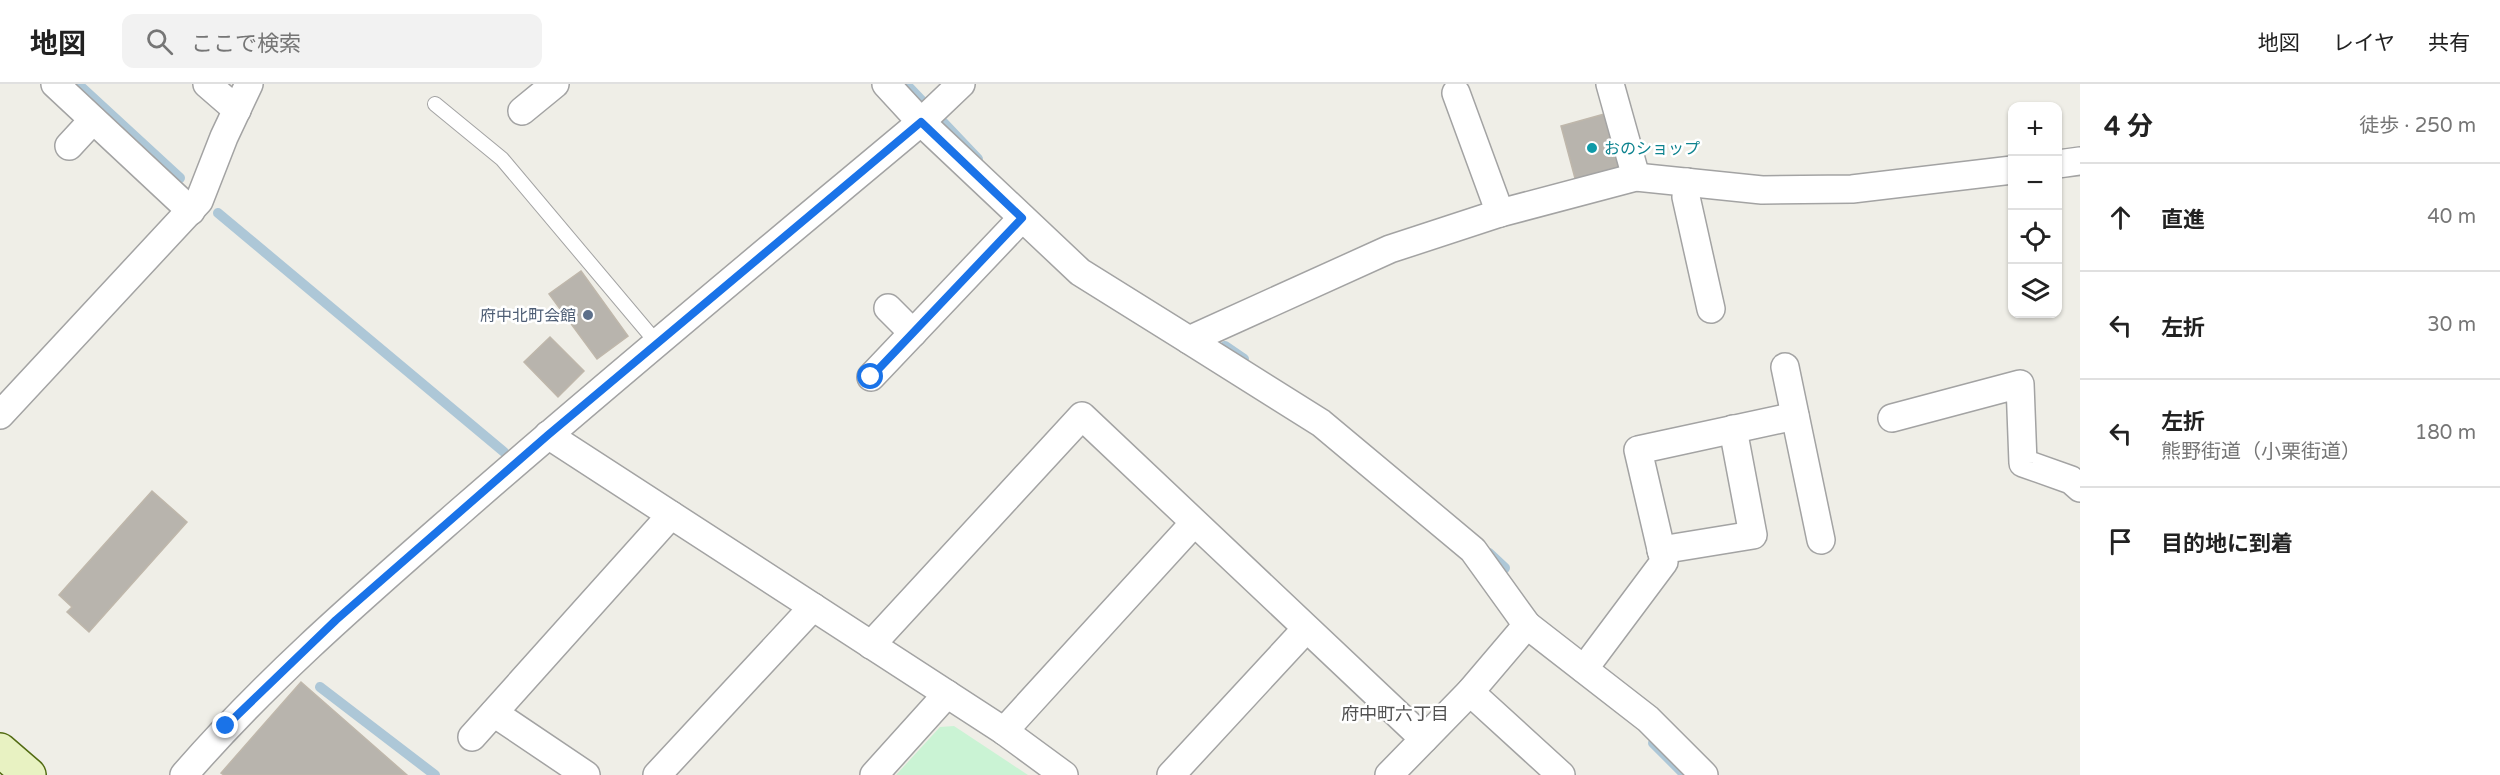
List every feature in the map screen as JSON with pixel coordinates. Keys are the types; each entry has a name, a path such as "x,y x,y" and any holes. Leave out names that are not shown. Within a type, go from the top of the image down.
{"street":[{"path":"55,84 191,211"},
{"path":"207,84 237,110"},
{"path":"0,415 199,201 249,84"},
{"path":"886,84 921,122 1080,272 1321,423 1473,550 1527,625 1648,719 1704,775"},
{"path":"184,775 226,726 336,620 548,435 921,122 961,84"},
{"path":"1610,84 1636,177"},
{"path":"522,111 549,86"},
{"path":"1456,93 1500,213"},
{"path":"69,146 93,120"},
{"path":"2062,163 2080,161"},
{"path":"1189,340 1390,249 1500,213 1636,177 1762,190 1852,189 2008,171"},
{"path":"1687,182 1686,197 1711,309"},
{"path":"871,377 1022,218"},
{"path":"888,308 913,333"},
{"path":"1785,367 1821,540"},
{"path":"1892,418 2019,384 2023,464 2071,480 2080,488"},
{"path":"871,645 1082,416 1424,740"},
{"path":"1584,669 1664,562 1638,450 1795,416"},
{"path":"1661,550 1753,535 1733,429"},
{"path":"548,435 1004,731 1064,775"},
{"path":"472,737 671,515"},
{"path":"1004,731 1194,523"},
{"path":"657,775 813,607"},
{"path":"1389,775 1470,692 1527,625"},
{"path":"1172,775 1306,629"},
{"path":"1470,692 1561,775"},
{"path":"874,775 947,694"},
{"path":"494,712 586,775"},
{"path":"0,750 29,775"}],"lane":[{"path":"435,104 502,159 657,344"}],"green space":[{"path":"954,726 1028,775 896,775 940,727"}],"building":[{"name":"おのショップ","path":"1608,113 1622,170 1576,182 1561,126"},
{"name":"府中北町会館","path":"581,271 628,336 597,359 549,294"},
{"path":"550,337 584,371 558,397 524,362"},
{"path":"152,491 187,522 89,632 67,612 72,607 59,595"},
{"path":"301,682 407,775 224,775 221,773"}],"waterway":[{"path":"78,84 180,178"},
{"path":"906,84 924,103"},
{"path":"941,120 978,159"},
{"path":"218,213 504,452"},
{"path":"1225,346 1244,359"},
{"path":"1489,553 1505,568"},
{"path":"320,687 435,775"},
{"path":"1653,743 1685,775"}],"place":[{"name":"おのショップ","path":"1592,148"},
{"name":"府中北町会館","path":"588,315"}],"district":[{"name":"府中町六丁目","path":"1395,714"}],"route":[{"path":"226,726 336,620 548,435 921,122 1022,218 871,377"}]}
